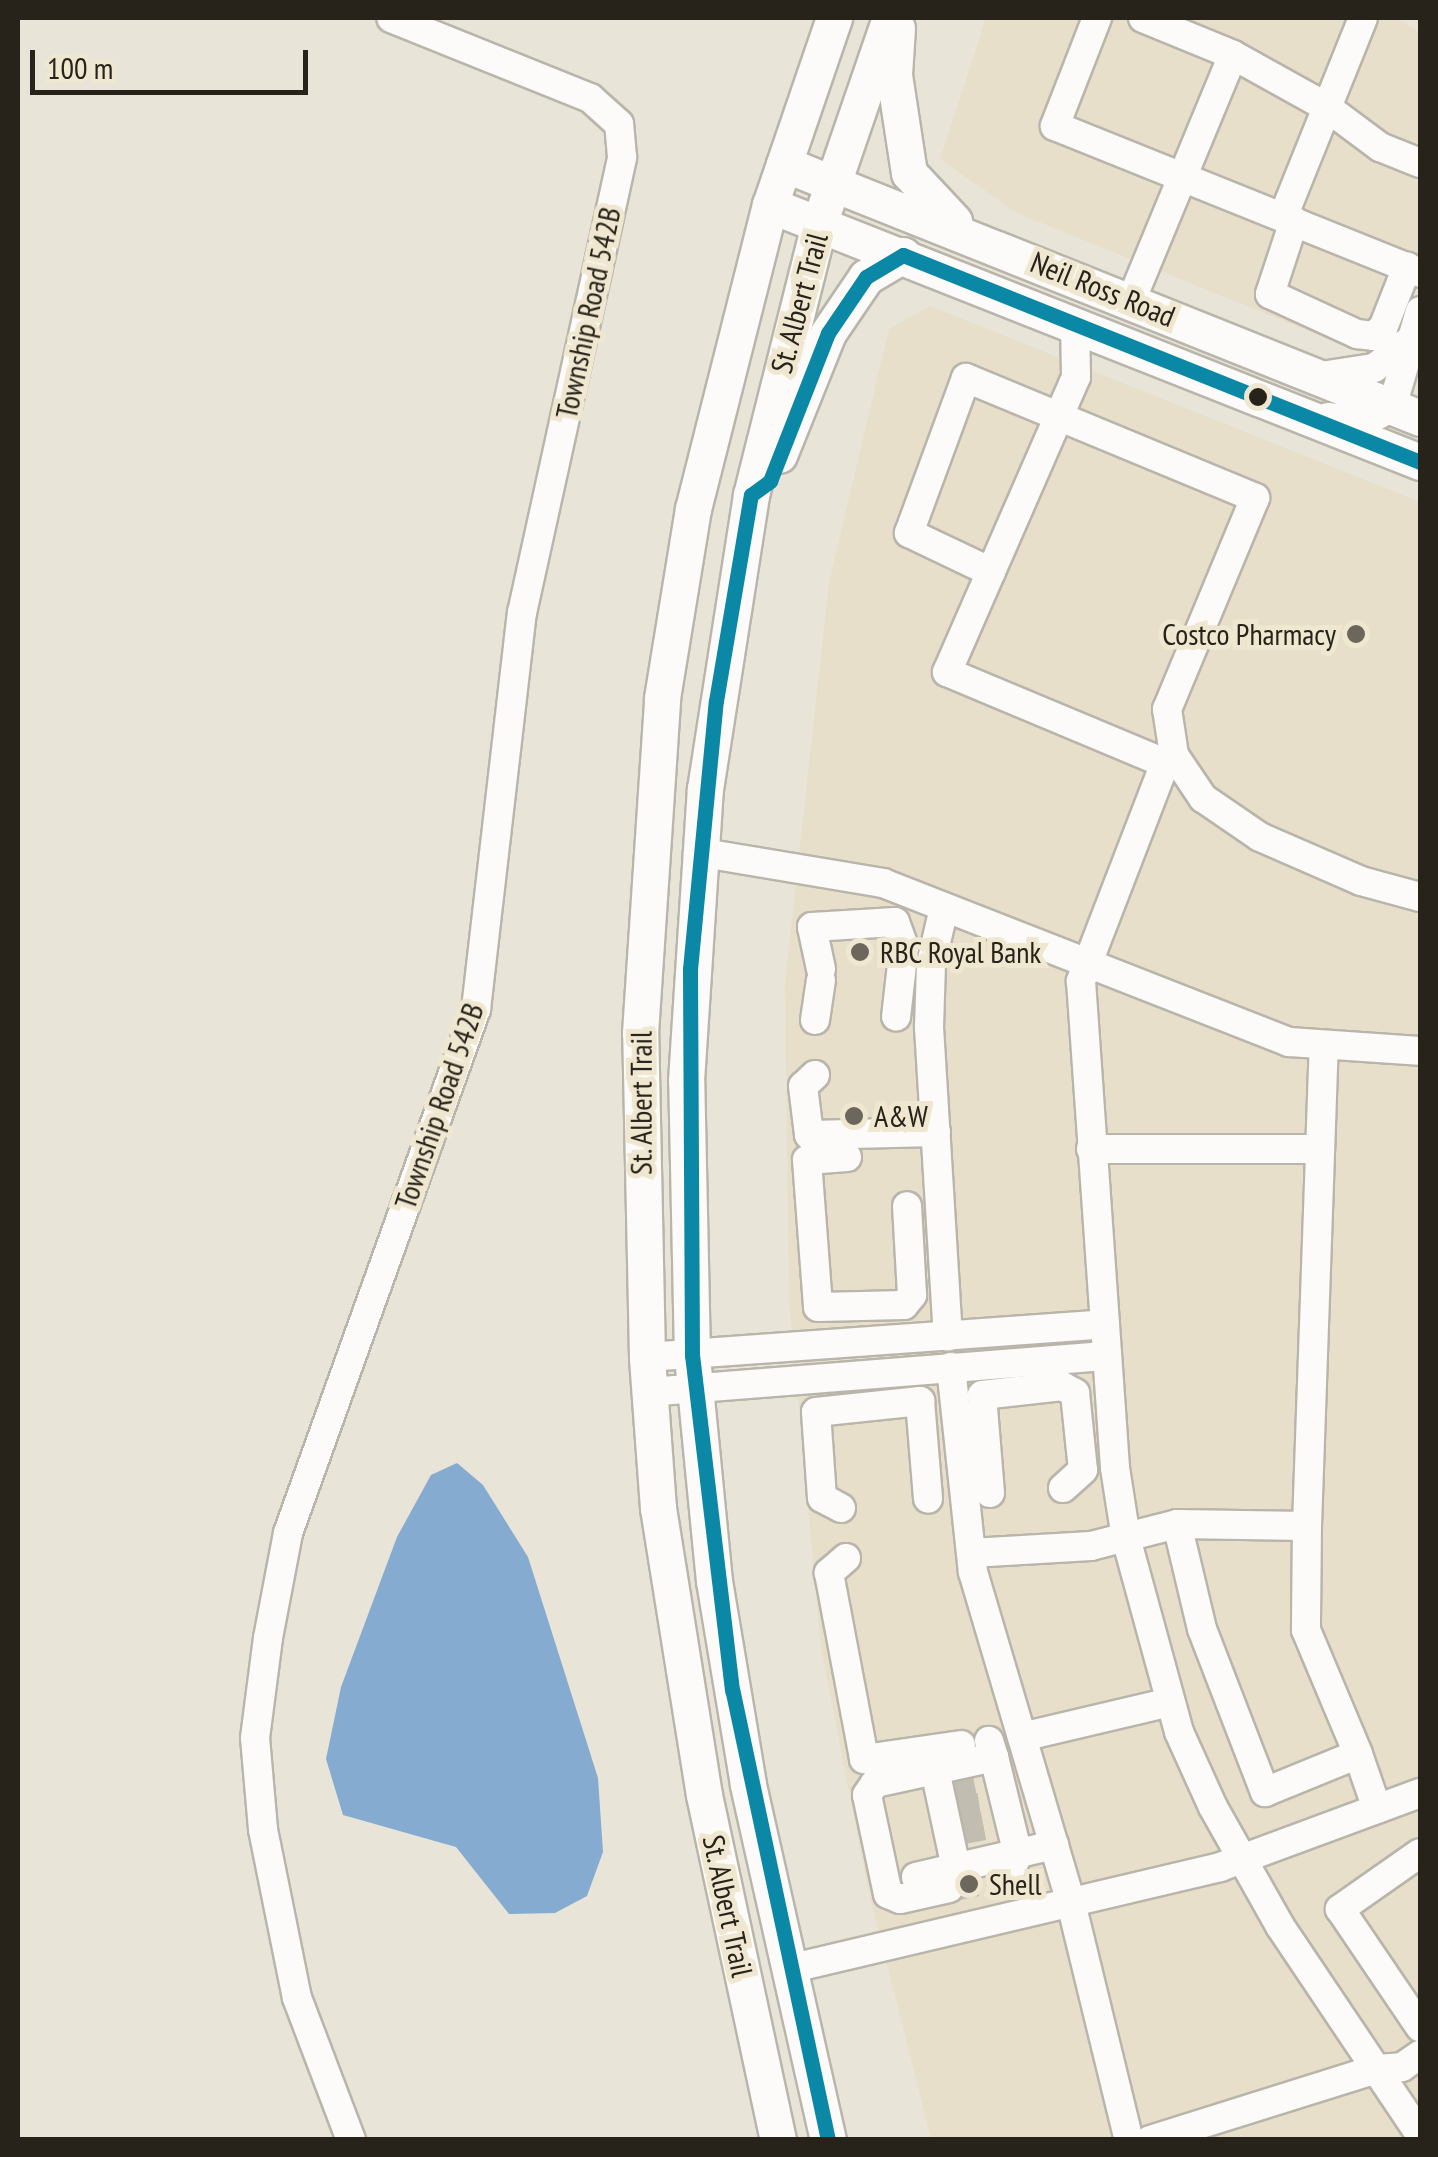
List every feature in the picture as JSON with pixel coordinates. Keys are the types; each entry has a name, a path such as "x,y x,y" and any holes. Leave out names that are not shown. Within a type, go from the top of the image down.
{"main road":[{"name":"St. Albert Trail","path":"778,2140 678,1652 648,1392 640,1033 662,698 693,510 770,205 834,18"},
{"name":"St. Albert Trail","path":"828,2140 789,1969 714,1582 693,1373 686,1081 698,852 751,495 820,221 890,18"},
{"path":"898,18 894,75 909,173 938,209 979,240"},
{"name":"Neil Ross Road","path":"784,164 1406,412"},
{"name":"Neil Ross Road","path":"770,205 820,221 1420,462"},
{"path":"751,495 770,481 816,354 837,320 866,277 903,254"}],"street":[{"name":"Township Road 542B","path":"351,2140 298,1998 263,1829 255,1738 268,1638 288,1533 476,1009 522,613 622,157 620,124 590,98 392,18"},
{"path":"1097,18 1055,126 1289,219 1414,270 1382,328 1373,336 1338,326 1270,294 1289,219 1325,106 1363,18"},
{"path":"1143,18 1232,55 1325,106 1380,147 1420,164"},
{"path":"1132,301 1232,55"},
{"path":"1260,397 1358,421 1406,412 1409,341 1420,311"},
{"path":"1075,323 1076,376 947,672 1170,759 1202,798 1260,837 1361,881 1420,897"},
{"path":"1302,370 1331,377 1360,374 1409,341"},
{"path":"1076,376 1106,354 1132,346"},
{"path":"991,572 908,532 966,378 1255,498 1167,709 1170,759 1083,966 1107,1356 1126,1538 1170,1702 1240,1860 1420,2134"},
{"path":"698,852 860,876 1258,1033 1324,1047 1420,1051"},
{"path":"944,908 932,964 936,1132 948,1336"},
{"path":"815,1020 821,974 812,926 895,922 904,947 896,1017"},
{"path":"1324,1047 1306,1630 1377,1809"},
{"path":"815,1074 803,1086 810,1135 936,1132"},
{"path":"1092,1149 1320,1150"},
{"path":"847,1156 806,1160 818,1307 904,1306 912,1295 907,1206"},
{"path":"648,1392 693,1373 948,1336 1104,1324"},
{"path":"647,1356 693,1373 951,1368 1107,1356"},
{"path":"951,1368 970,1553 1072,1906 1129,2140"},
{"path":"990,1493 982,1395 1062,1386 1075,1394 1083,1470 1063,1488"},
{"path":"841,1508 822,1498 816,1412 920,1401 928,1498"},
{"path":"970,1553 1092,1546 1177,1524 1307,1526"},
{"path":"1177,1524 1202,1629 1265,1792 1358,1754"},
{"path":"846,1558 829,1572 864,1759 970,1794 1018,1854"},
{"path":"1022,1736 1170,1702"},
{"path":"970,1794 870,1788 885,1884 953,1878 1018,1854 1054,1846"},
{"path":"789,1969 1072,1906 1240,1860 1420,1793"},
{"path":"953,1878 970,1794"},
{"path":"1420,1853 1340,1910 1420,2027"},
{"path":"988,1880 1009,1875 1018,1854"},
{"path":"1150,2140 1376,2069 1402,2067 1420,2055"}],"shaded area":[{"path":"986,18 1396,18 1420,32 1420,266 1375,358 1017,213 940,159"},
{"path":"930,306 1420,502 1420,2139 931,2139 867,1884 821,1647 789,1300 785,983 829,583 889,329"}],"water":[{"path":"457,1463 483,1485 528,1557 598,1778 603,1852 587,1896 555,1913 509,1914 456,1847 343,1815 326,1759 341,1687 397,1537 431,1475"}],"tunnel":[{"path":"949,1789 975,1784"},
{"path":"954,1811 980,1807"},
{"path":"959,1831 984,1826"},
{"path":"949,1888 988,1880"}],"transit line":[{"path":"828,2140 732,1690 692,1356 690,969 716,701 751,495 770,481 828,333 866,277 903,255 1420,462"}],"place":[{"name":"Costco Pharmacy","path":"1356,634"},
{"name":"RBC Royal Bank","path":"860,952"},
{"name":"A&W","path":"854,1116"},
{"name":"Shell","path":"969,1884"}]}
